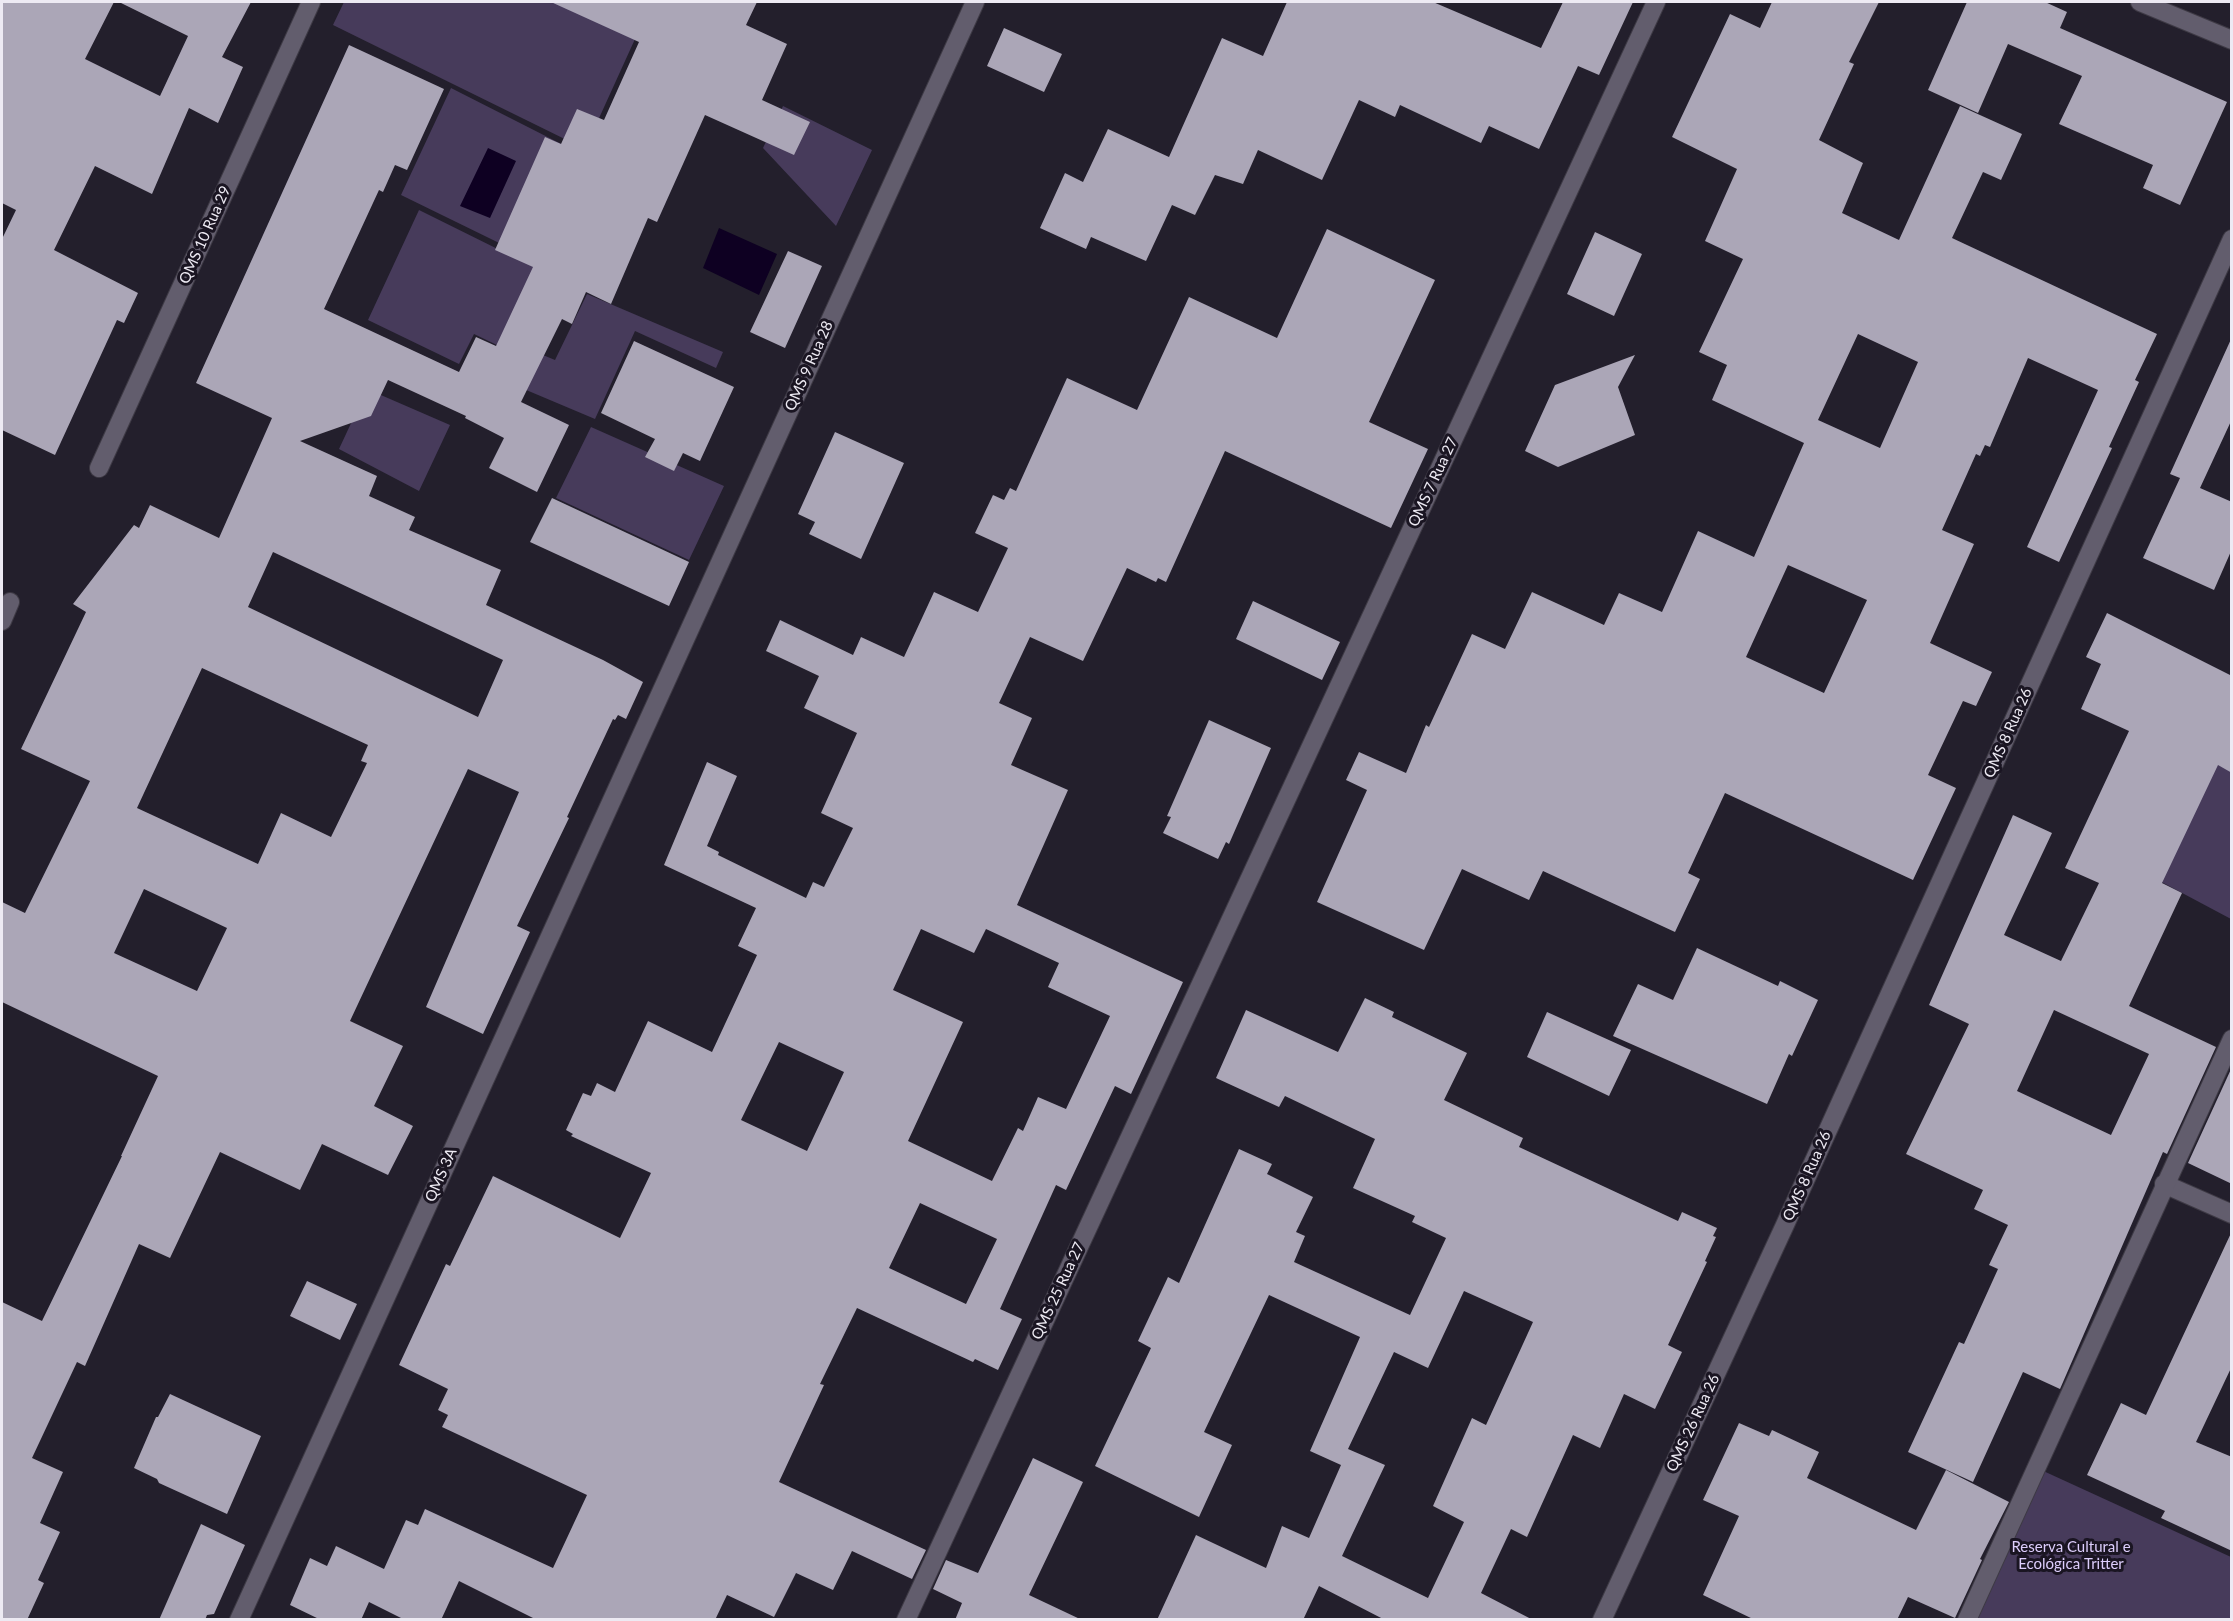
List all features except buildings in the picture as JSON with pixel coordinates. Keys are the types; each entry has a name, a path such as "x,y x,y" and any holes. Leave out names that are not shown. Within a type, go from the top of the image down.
{"street":[{"name":"QMS 10 Rua 29","path":"99,468 311,2"},
{"name":"QMS 9 Rua 28","path":"643,731 975,2"},
{"name":"QMS 7 Rua 27","path":"1210,963 1656,2"},
{"path":"2140,2 2232,40"},
{"name":"QMS 8 Rua 26","path":"1784,1227 2232,240"},
{"path":"2,621 10,602"},
{"name":"QMS 3A","path":"239,1620 643,731"},
{"name":"QMS 25 Rua 27","path":"906,1620 1210,963"},
{"path":"1967,1620 2232,1039"},
{"path":"2164,1184 2232,1214"},
{"name":"QMS 26 Rua 26","path":"1602,1620 1784,1227"}],"green space":[{"path":"344,2 557,2 635,39 585,149 333,25"},
{"path":"451,88 583,155 536,261 401,195"},
{"path":"783,106 872,150 836,226 763,148"},
{"path":"419,210 536,268 499,346 474,334 459,364 368,320"},
{"path":"587,294 723,352 716,368 635,331 595,419 493,376 509,341 555,360"},
{"path":"367,389 450,425 419,491 339,449"},
{"path":"591,427 724,486 689,560 556,498"},
{"path":"2197,748 2231,764 2231,919 2139,870"},
{"name":"Reserva Cultural e Ecológica Tritter","path":"2039,1469 2231,1557 2231,1619 1970,1620"}],"shaded area":[{"path":"488,148 516,161 490,218 460,206"},
{"path":"719,228 777,254 759,295 703,268"}]}
